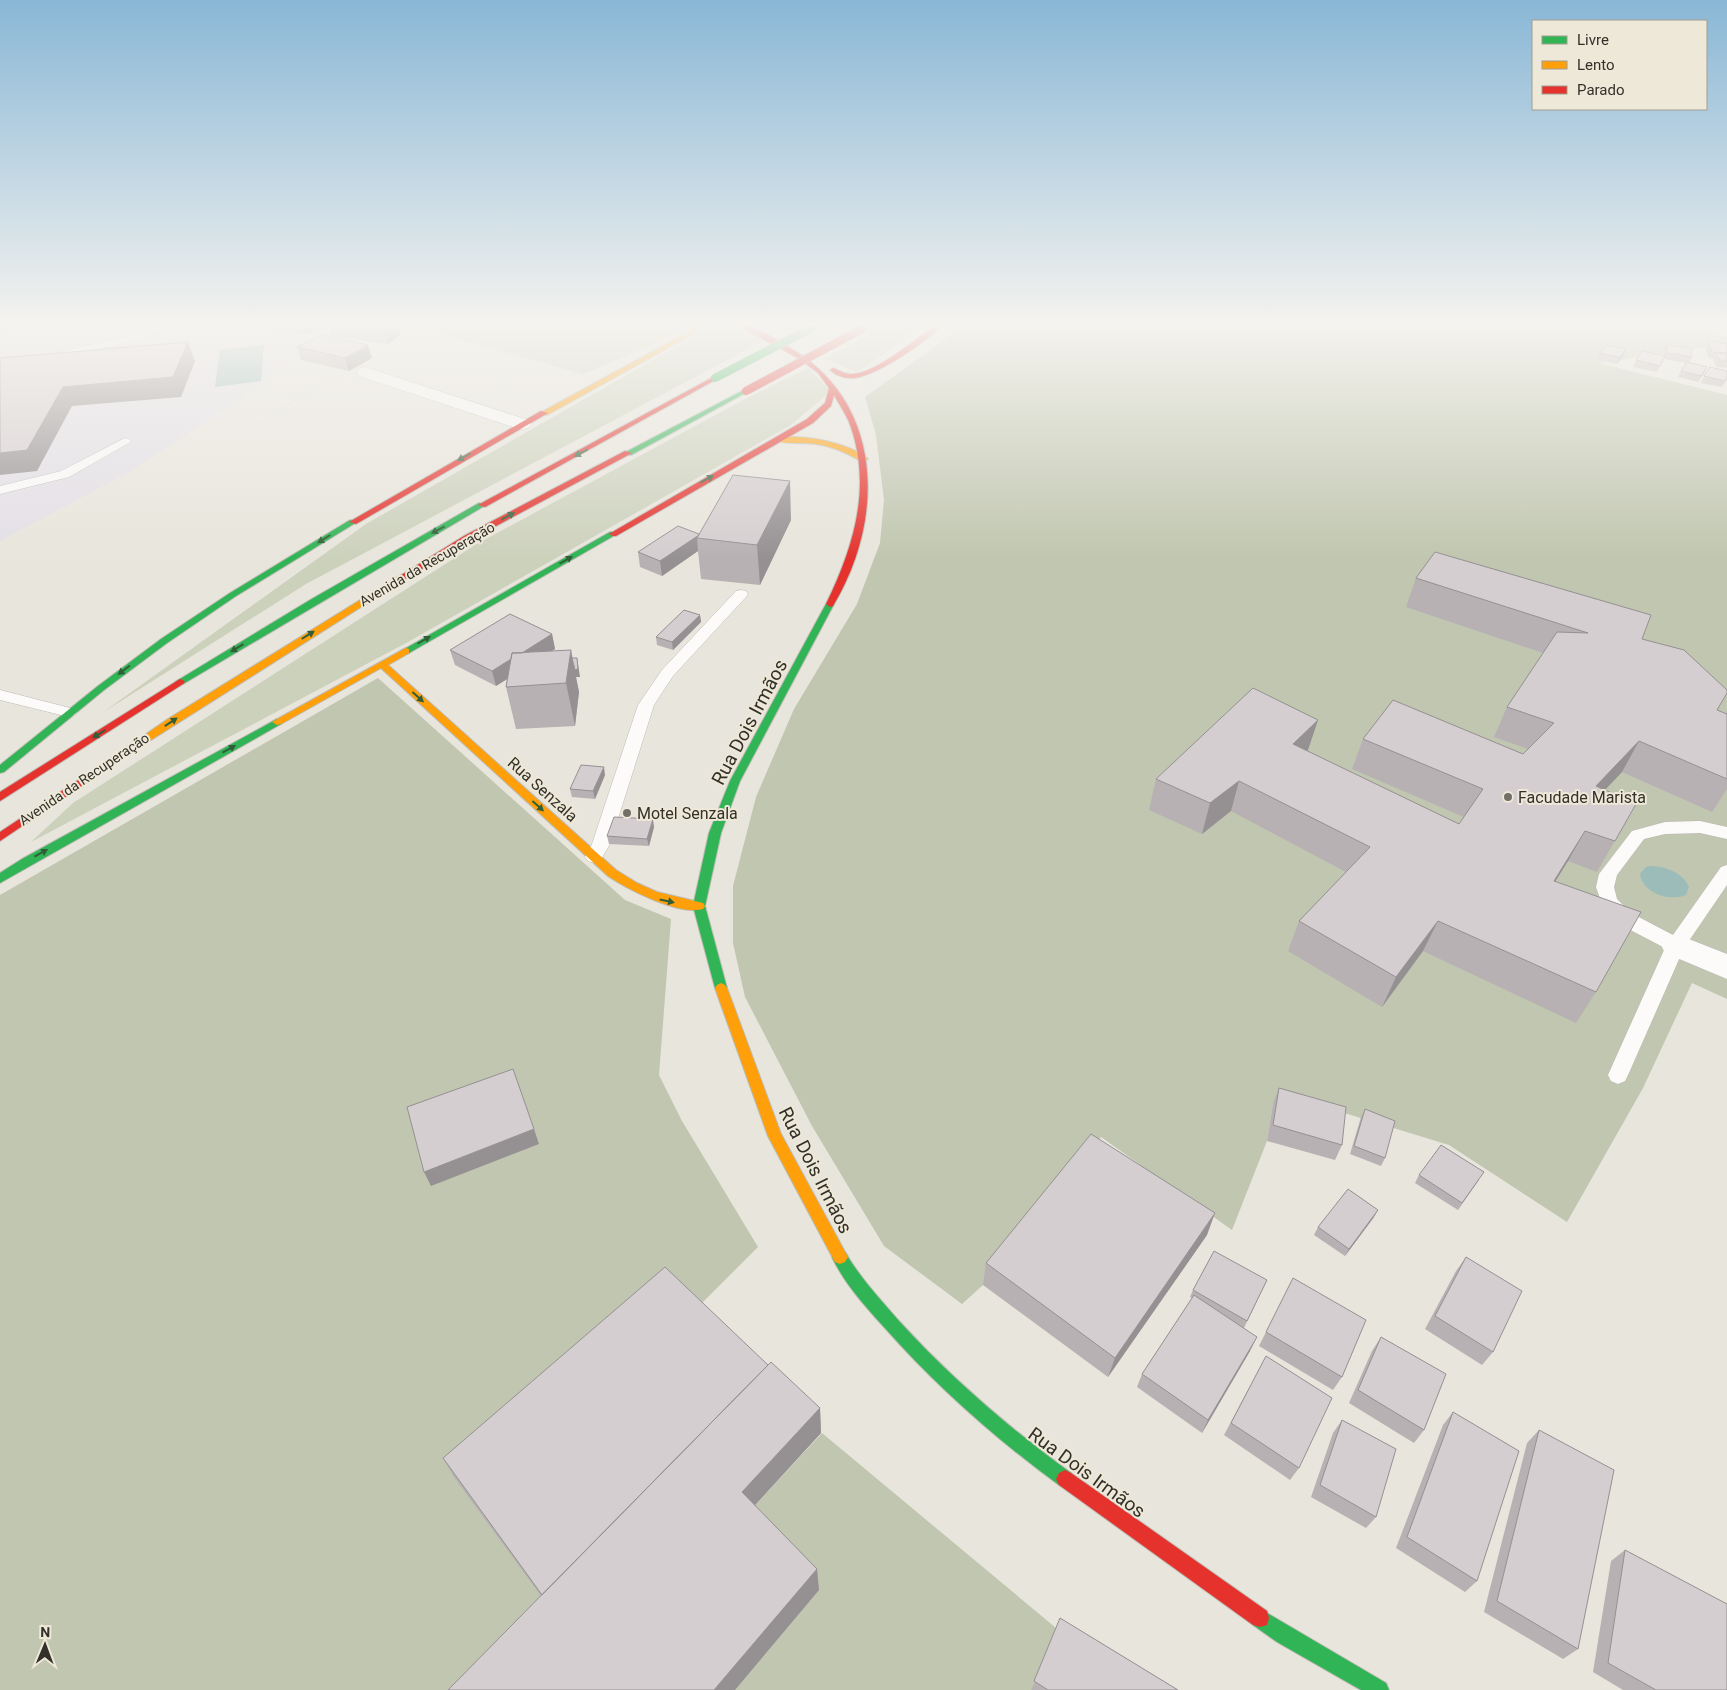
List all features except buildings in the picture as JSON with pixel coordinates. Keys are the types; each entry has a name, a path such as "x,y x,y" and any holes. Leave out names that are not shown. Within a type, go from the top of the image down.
{"main road":[{"path":"0,770 69,712 163,641 350,523 561,402"},
{"name":"Avenida da Recuperação","path":"0,797 205,667 421,539 673,402"},
{"name":"Avenida da Recuperação","path":"0,837 180,716 335,618 467,538 725,402"},
{"path":"0,879 34,857 382,664 779,440 824,411 829,402"},
{"name":"Rua Dois Irmãos","path":"842,402 852,419 864,459 863,516 855,549 838,590 735,781 715,833 699,906 722,991 775,1136 850,1276 921,1358 1029,1454 1284,1635 1379,1690"},
{"name":"Rua Dois Irmãos","path":"852,402 852,419"},
{"path":"779,440 816,439 831,442 864,459"},
{"name":"Rua Senzala","path":"382,664 594,858 636,890 665,902 699,906"}],"street":[{"path":"455,402 522,424"},
{"path":"1676,945 1727,966"}],"lane":[{"path":"0,490 65,474 125,440"},
{"path":"594,858 601,844 646,705 667,673 741,594"},
{"path":"0,695 69,712"},
{"path":"1676,945 1624,918 1609,902 1605,887 1608,874 1638,835 1665,828 1700,827 1727,833"},
{"path":"1618,1075 1676,945 1727,871"}],"shaded area":[{"path":"0,402 234,402 131,471 0,541"}],"green space":[{"path":"580,402 649,402 306,584 102,713 366,524"},
{"path":"740,402 818,402 791,425 408,642 31,842 73,803 475,545"},
{"path":"866,402 1727,402 1727,999 1692,983 1643,1088 1567,1222 1449,1145 1279,1093 1273,1103 1267,1141 1232,1230 1101,1137 983,1285 962,1304 884,1246 812,1126 745,997 733,943 733,886 756,797 794,709 857,604 880,543 884,500 876,435"},
{"path":"378,678 625,900 671,919 659,1075 682,1121 758,1247 694,1311 553,1612 482,1690 0,1690 0,895"},
{"path":"822,1433 1056,1628 1031,1690 735,1690 818,1591 746,1515"}],"water":[{"path":"1652,866 1669,869 1679,874 1689,887 1686,895 1672,897 1651,891 1642,881 1640,874 1646,867"}],"traffic: fast":[{"path":"628,453 725,402"},
{"path":"180,682 313,602 482,505"},
{"path":"0,770 60,720 164,641 233,594 353,522"},
{"path":"406,651 613,534"},
{"path":"721,988 699,906 715,833 735,781 830,604"},
{"path":"0,879 26,862 277,722"},
{"path":"840,1257 867,1296 948,1383 1017,1443 1065,1479"},
{"path":"1260,1618 1284,1635 1379,1690"}],"traffic: slow":[{"path":"544,413 564,402"},
{"path":"780,440 803,440 834,445 864,459"},
{"path":"128,750 399,579"},
{"path":"406,651 382,664 612,873 653,896 699,906"},
{"path":"277,722 382,664"},
{"path":"721,988 775,1136 840,1257"}],"traffic: jam":[{"path":"482,505 671,402"},
{"path":"613,534 810,421 829,402"},
{"path":"830,604 852,554 864,500 861,446 852,420 841,402"},
{"path":"353,522 544,413"},
{"path":"399,579 467,538 628,453"},
{"path":"0,797 180,682"},
{"path":"0,837 128,750"},
{"path":"1065,1479 1260,1618"}],"place":[{"name":"Facudade Marista","path":"1508,797"},
{"name":"Motel Senzala","path":"627,813"}]}
